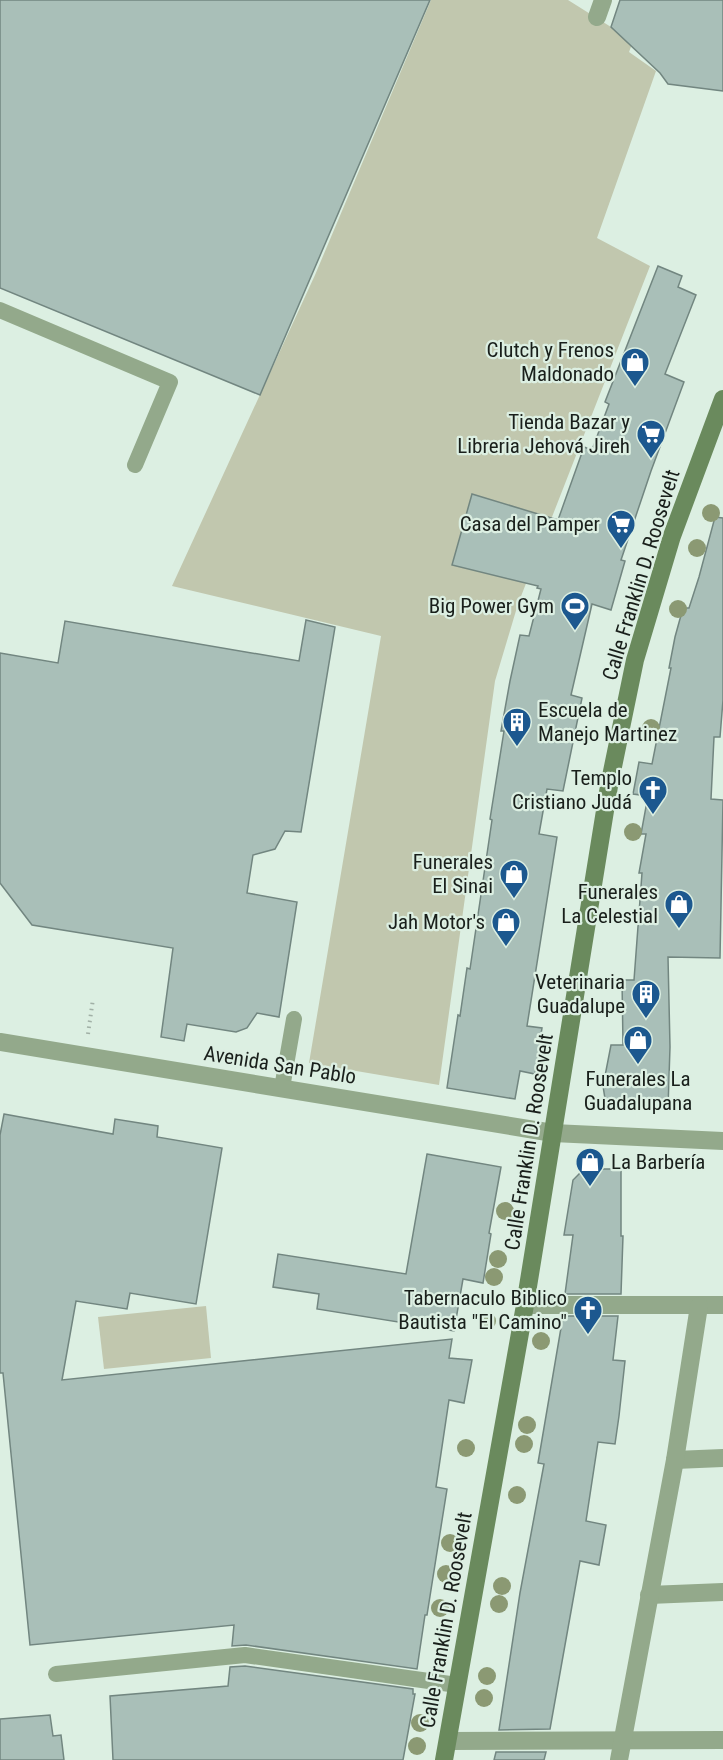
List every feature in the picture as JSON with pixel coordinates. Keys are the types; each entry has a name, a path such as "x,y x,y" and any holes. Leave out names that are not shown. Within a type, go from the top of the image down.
{"main road":[{"name":"Calle Franklin D. Roosevelt","path":"444,1760 525,1305 609,786 635,660 672,536 717,430 723,399"}],"street":[{"name":"Avenida San Pablo","path":"0,1042 553,1133 723,1141"},
{"path":"525,1305 723,1305"},
{"path":"619,1760 675,1460 699,1306"},
{"path":"675,1460 723,1458"},
{"path":"649,1595 723,1592"},
{"path":"448,1741 723,1740"}],"lane":[{"path":"0,310 170,382 135,465"},
{"path":"282,1088 294,1019"},
{"path":"56,1674 245,1655 457,1685"}],"path":[{"path":"88,1036 93,999"}],"green space":[{"path":"431,0 568,0 634,39 629,52 656,71 597,238 650,266 518,604 495,681 439,1085 309,1063 381,636 172,586 315,275"},
{"path":"206,1306 211,1358 104,1369 98,1317"}],"building":[{"path":"0,0 430,0 260,395 0,288"},
{"path":"620,0 723,0 723,91 668,84 660,73 611,27"},
{"path":"658,266 682,276 678,287 696,295 665,374 684,382 621,560 625,561 611,610 592,604 571,695 582,698 563,791 547,789 539,834 557,837 527,1026 542,1028 535,1074 520,1071 515,1099 447,1088 467,968 470,969 504,731 501,731 510,681 520,635 529,636 541,589 537,588 538,586 452,565 472,494 558,520 584,447 592,450 609,404 605,402"},
{"path":"715,517 723,518 723,700 720,737 714,737 711,799 723,800 720,958 668,957 670,1047 668,1108 606,1105 603,1086 611,1045 623,1045 622,980 634,980 642,873 639,873 646,834 641,834 648,796 633,794 639,762 652,764 675,637 683,608 689,608"},
{"path":"306,620 335,627 301,832 285,831 275,849 253,855 247,893 297,902 279,1017 257,1013 247,1028 236,1032 187,1024 184,1041 161,1037 173,948 32,925 0,883 0,653 58,663 65,621 299,661"},
{"path":"4,1114 113,1134 115,1119 158,1126 157,1137 222,1148 196,1304 130,1293 127,1309 76,1301 62,1380 452,1339 449,1358 472,1360 464,1403 449,1400 436,1487 447,1489 417,1669 246,1645 232,1646 234,1625 30,1645 3,1373 0,1373 0,1135"},
{"path":"427,1154 501,1167 483,1283 463,1279 454,1331 317,1309 319,1294 273,1287 278,1254 406,1274"},
{"path":"584,1169 621,1169 621,1236 623,1236 621,1294 565,1294 573,1235 564,1235 573,1180"},
{"path":"563,1316 618,1316 613,1360 625,1361 615,1444 598,1442 586,1521 606,1525 599,1565 580,1561 550,1729 499,1730 520,1593 544,1464 538,1463"},
{"path":"245,1666 413,1689 413,1694 415,1694 403,1760 113,1760 110,1696 228,1686 230,1667"},
{"path":"50,1715 53,1736 61,1735 64,1760 0,1760 0,1719"},
{"path":"496,1752 546,1752 544,1760 494,1760"}],"place":[{"name":"Clutch y Frenos Maldonado","path":"635,388"},
{"name":"Tienda Bazar y Libreria Jehová Jireh","path":"651,460"},
{"name":"Casa del Pamper","path":"621,550"},
{"name":"Big Power Gym","path":"575,632"},
{"name":"Escuela de Manejo Martinez","path":"517,748"},
{"name":"Templo Cristiano Judá","path":"653,816"},
{"name":"Funerales El Sinai","path":"514,900"},
{"name":"Funerales La Celestial","path":"679,930"},
{"name":"Jah Motor's","path":"506,948"},
{"name":"Veterinaria Guadalupe","path":"646,1020"},
{"name":"Funerales La Guadalupana","path":"638,1066"},
{"name":"La Barbería","path":"590,1188"},
{"name":"Tabernaculo Biblico Bautista \"El Camino\"","path":"588,1336"}]}
